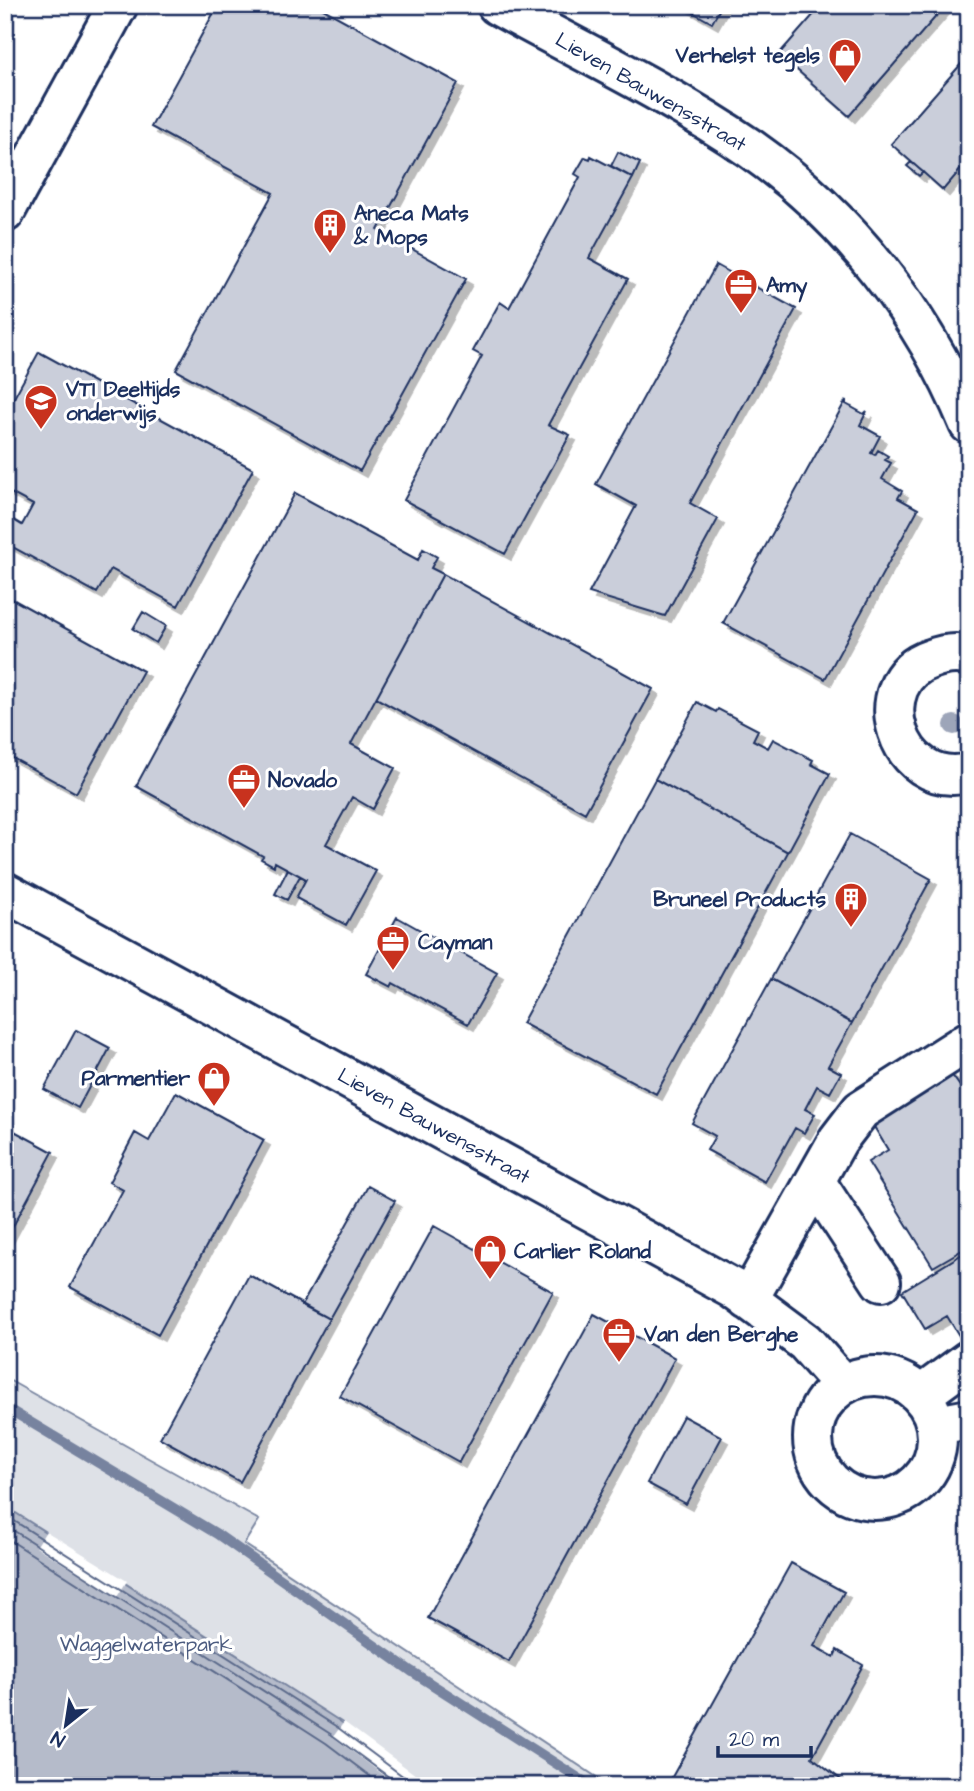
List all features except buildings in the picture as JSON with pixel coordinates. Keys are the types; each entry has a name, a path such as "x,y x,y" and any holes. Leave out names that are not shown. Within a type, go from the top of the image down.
{"street":[{"path":"5,212 118,5"},
{"name":"Lieven Bauwensstraat","path":"497,5 687,109 752,150 815,201 853,239 908,310 953,386 969,424"},
{"path":"969,656 944,654 926,660 911,672 900,687 895,704 894,723 900,741 925,767 942,774 969,773"},
{"name":"Lieven Bauwensstraat","path":"5,892 734,1289 805,1342 843,1385"},
{"path":"748,1300 838,1140 860,1110 969,1041"},
{"path":"815,1181 881,1282"},
{"path":"942,1413 904,1382 884,1376 863,1377 843,1385 822,1407 813,1436 816,1457 825,1476 842,1492 864,1500 887,1500 907,1492 924,1478 934,1462 942,1413 969,1360"}],"green space":[{"name":"Waggelwaterpark","path":"5,1378 259,1520 244,1544 610,1786 5,1786"}],"water":[{"path":"5,1506 341,1722 428,1786 5,1786"}],"pier":[{"path":"46,1531 127,1581 117,1597 36,1547"},
{"path":"344,1722 420,1778 414,1786 398,1786 333,1737"}],"waterway":[{"path":"5,1407 217,1534 411,1671 591,1786"}],"place":[{"name":"Verhelst tegels","path":"845,85"},
{"name":"Aneca Mats & Mops","path":"330,255"},
{"name":"Amy","path":"741,315"},
{"name":"VTI Deeltijds onderwijs","path":"41,431"},
{"name":"Novado","path":"244,810"},
{"name":"Bruneel Products","path":"851,929"},
{"name":"Cayman","path":"393,972"},
{"name":"Parmentier","path":"214,1108"},
{"name":"Carlier Roland","path":"490,1281"},
{"name":"Van den Berghe","path":"619,1364"}]}
